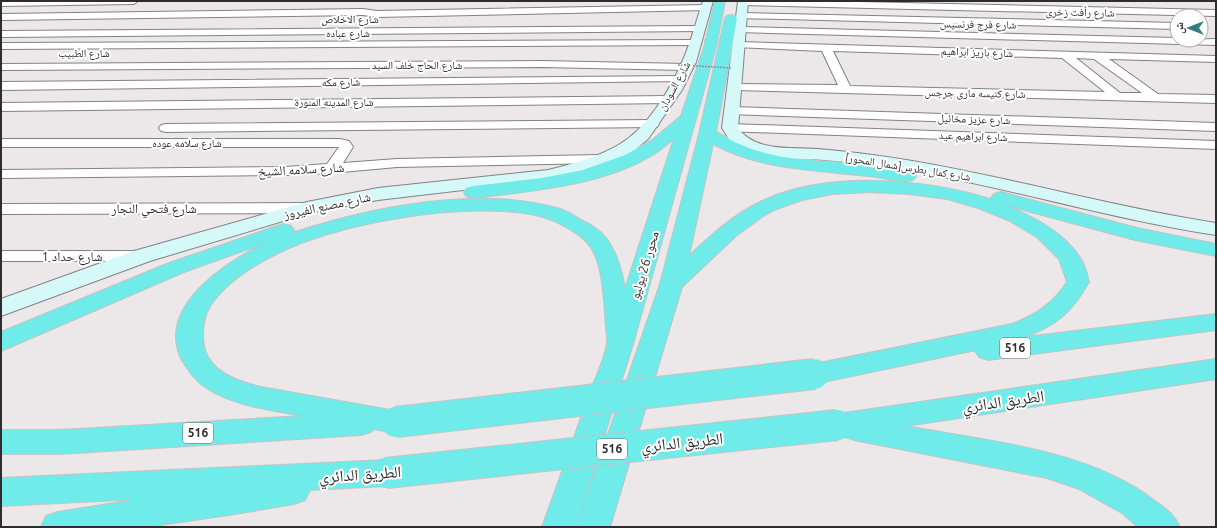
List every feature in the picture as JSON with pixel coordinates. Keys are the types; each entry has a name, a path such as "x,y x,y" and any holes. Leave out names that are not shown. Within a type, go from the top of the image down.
{"highway":[{"name":"محور 26 يوليو","path":"593,527 671,284 710,47 720,1"},
{"name":"محور 26 يوليو","path":"559,527 620,344 726,48 740,16"},
{"path":"1,342 107,295 174,268 237,244 297,226 410,201 550,183 596,173 627,161 652,148 667,137 683,121 698,126 735,149 767,159 898,174 990,195 1134,234 1216,250"},
{"path":"671,284 732,229 750,215 767,206 792,197 848,187 879,187 943,193 975,200 1006,210 1034,225 1057,243 1072,262 1078,282 1069,298 1055,312 1035,325 1009,334 814,374"},
{"path":"396,422 250,396 219,382 197,365 188,343 192,318 206,295 229,273 257,255 289,241 329,229 408,212 483,203 520,205 553,212 581,226 601,246 611,270 620,344"},
{"name":"516","path":"1,442 60,442 396,422 814,374 1216,322"},
{"name":"الطريق الدائري","path":"1,492 386,473 837,425 1216,369"},
{"path":"837,425 1048,465 1090,480 1133,503 1163,527"},
{"path":"58,527 134,514 229,501 386,473"}],"street":[{"path":"1,3 134,1"},
{"path":"512,2 600,1"},
{"path":"375,14 384,4"},
{"path":"1,17 362,12 375,14 706,5"},
{"name":"شارع السودان","path":"652,124 680,79 683,66 695,43 706,5"},
{"path":"731,120 740,16 1165,12 1216,13"},
{"name":"شارع رأفت زخرى","path":"740,16 1169,26"},
{"name":"شارع فرج فرنسيس","path":"740,16 1216,41"},
{"name":"شارع باريز ابراهيم","path":"740,16 826,48 1216,58"},
{"name":"شارع الاخلاص","path":"1,34 699,29"},
{"name":"شارع عباده","path":"1,46 695,43"},
{"path":"271,65 293,45"},
{"path":"148,66 178,46"},
{"path":"826,48 846,89"},
{"name":"شارع الطبيب","path":"1,54 168,53"},
{"path":"1065,54 1118,96"},
{"path":"1096,55 1155,97"},
{"name":"شارع الحاج خلف السيد","path":"1,67 542,64 683,66"},
{"name":"شارع مكه","path":"1,86 680,79"},
{"name":"شارع كنيسه مارى جرجس","path":"734,86 1216,99"},
{"name":"شارع المدينه المنورة","path":"1,106 668,100"},
{"name":"شارع عزيز مخائيل","path":"731,120 1216,127"},
{"name":"شارع ابراهيم عيد","path":"731,120 1216,145"},
{"name":"شارع كمال بطرس[شمال المحور]","path":"731,120 733,135 740,141 765,150 856,158 934,169 1142,216 1216,229"},
{"path":"166,128 652,124"},
{"name":"شارع مصنع الفيروز","path":"1,308 142,256 307,208 391,192 548,175 578,168 601,160 626,148 642,136 652,124"},
{"name":"شارع سلامه عوده","path":"1,143 344,144 346,146 331,168"},
{"name":"شارع سلامه الشيخ","path":"1,174 210,172 331,168 397,163 601,160"},
{"name":"شارع فتحي النجار","path":"1,209 307,208"},
{"name":"شارع حداد 1","path":"1,256 142,256"}],"path":[{"path":"683,66 732,68"}]}
